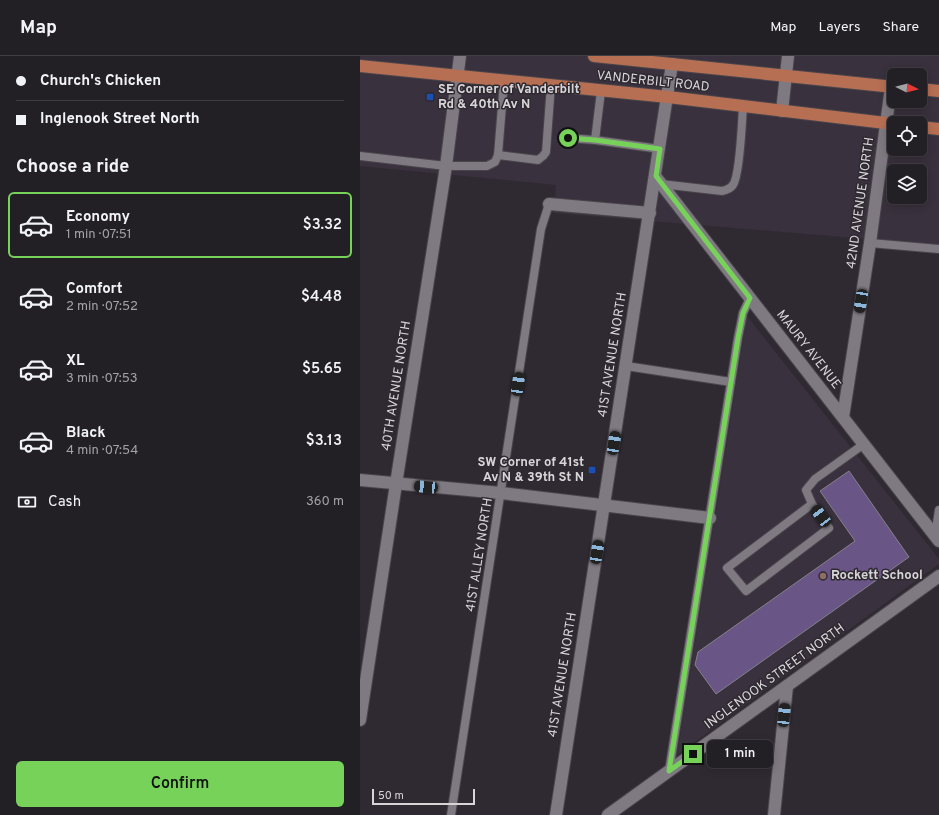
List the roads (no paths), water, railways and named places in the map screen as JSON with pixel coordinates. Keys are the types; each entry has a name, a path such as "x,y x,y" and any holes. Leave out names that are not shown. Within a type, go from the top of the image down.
{"main road":[{"name":"VANDERBILT ROAD","path":"594,56 887,86"},
{"name":"VANDERBILT ROAD","path":"360,66 668,97 887,124"},
{"path":"927,90 939,91"},
{"path":"927,128 939,129"}],"street":[{"name":"40TH AVENUE NORTH","path":"360,720 446,166 460,56"},
{"path":"782,111 788,56"},
{"name":"41ST AVENUE NORTH","path":"556,815 650,213 658,180 660,149 672,64"},
{"name":"42ND AVENUE NORTH","path":"843,417 887,142"},
{"name":"MAURY AVENUE","path":"658,180 937,538"},
{"path":"549,204 650,213"},
{"path":"360,480 501,493 710,518"},
{"name":"INGLENOOK STREET NORTH","path":"608,815 939,576"},
{"path":"774,815 787,686"}],"lane":[{"path":"360,156 446,166 487,166 495,162 498,154 504,81"},
{"path":"498,154 538,160 543,156 546,152 551,86"},
{"path":"595,140 601,90"},
{"path":"658,180 722,191 729,190 732,186 737,171 743,106"},
{"path":"568,138 595,140 660,149"},
{"name":"41ST ALLEY NORTH","path":"451,815 541,229 549,204"},
{"path":"870,242 939,249"},
{"path":"669,771 739,332 743,313 750,298"},
{"path":"626,366 731,382"},
{"path":"812,504 727,568 746,591 830,528 812,504 806,490 814,479 864,444"},
{"path":"937,538 939,510"}],"place":[{"name":"SE Corner of Vanderbilt Rd & 40th Av N","path":"430,97"},
{"name":"SW Corner of 41st Av N & 39th St N","path":"592,470"},
{"name":"Rockett School","path":"823,576"}]}
